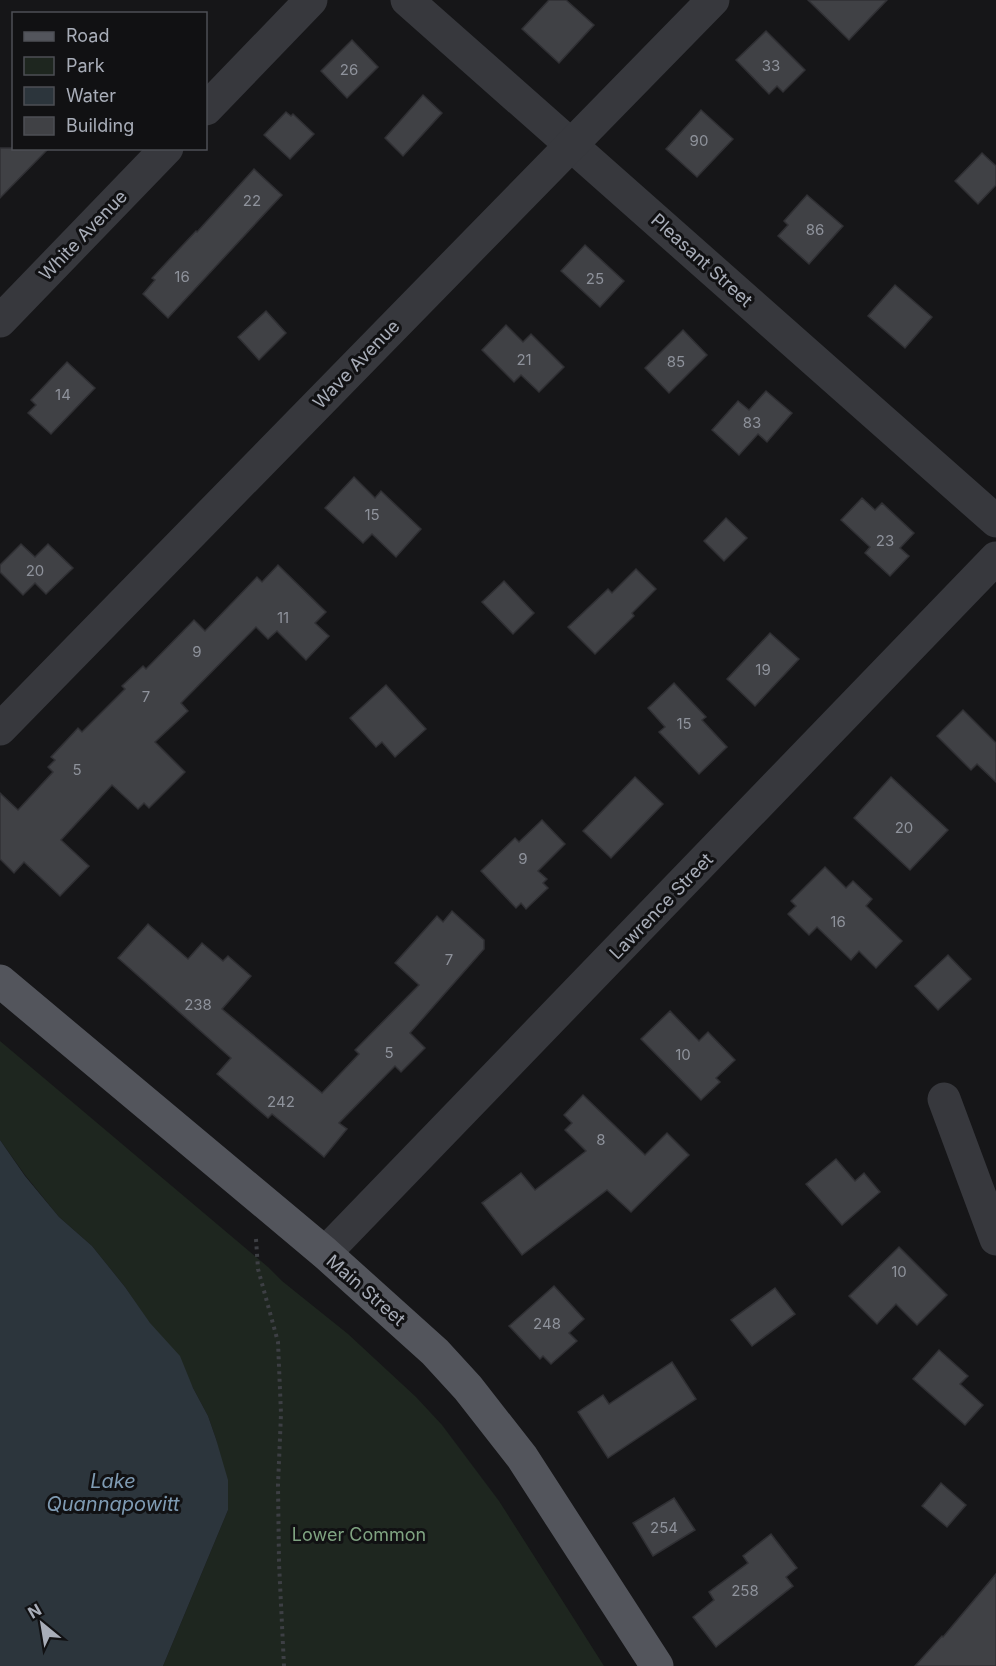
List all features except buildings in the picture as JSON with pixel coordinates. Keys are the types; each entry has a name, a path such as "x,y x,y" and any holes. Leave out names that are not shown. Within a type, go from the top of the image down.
{"main road":[{"name":"Main Street","path":"0,981 325,1253 435,1352 498,1424 549,1497 657,1666"}],"street":[{"path":"207,108 311,0"},
{"name":"Pleasant Street","path":"407,0 996,521"},
{"name":"Wave Avenue","path":"0,729 713,0"},
{"name":"White Avenue","path":"0,321 165,150"},
{"name":"Lawrence Street","path":"325,1253 996,558"},
{"path":"944,1099 996,1239"}],"path":[{"path":"270,1207 255,1227 258,1269 278,1342 281,1414 278,1485 279,1563 284,1666"}],"green space":[{"name":"Lower Common","path":"0,1041 282,1281 348,1334 416,1397 442,1425 499,1501 604,1666 163,1666 228,1510 216,1439 208,1416 193,1388 125,1287 92,1246 59,1217 0,1140"}],"water":[{"name":"Lake Quannapowitt","path":"0,1140 25,1176 59,1217 92,1246 150,1323 180,1356 208,1416 216,1439 228,1480 228,1510 163,1666 0,1666"}]}
